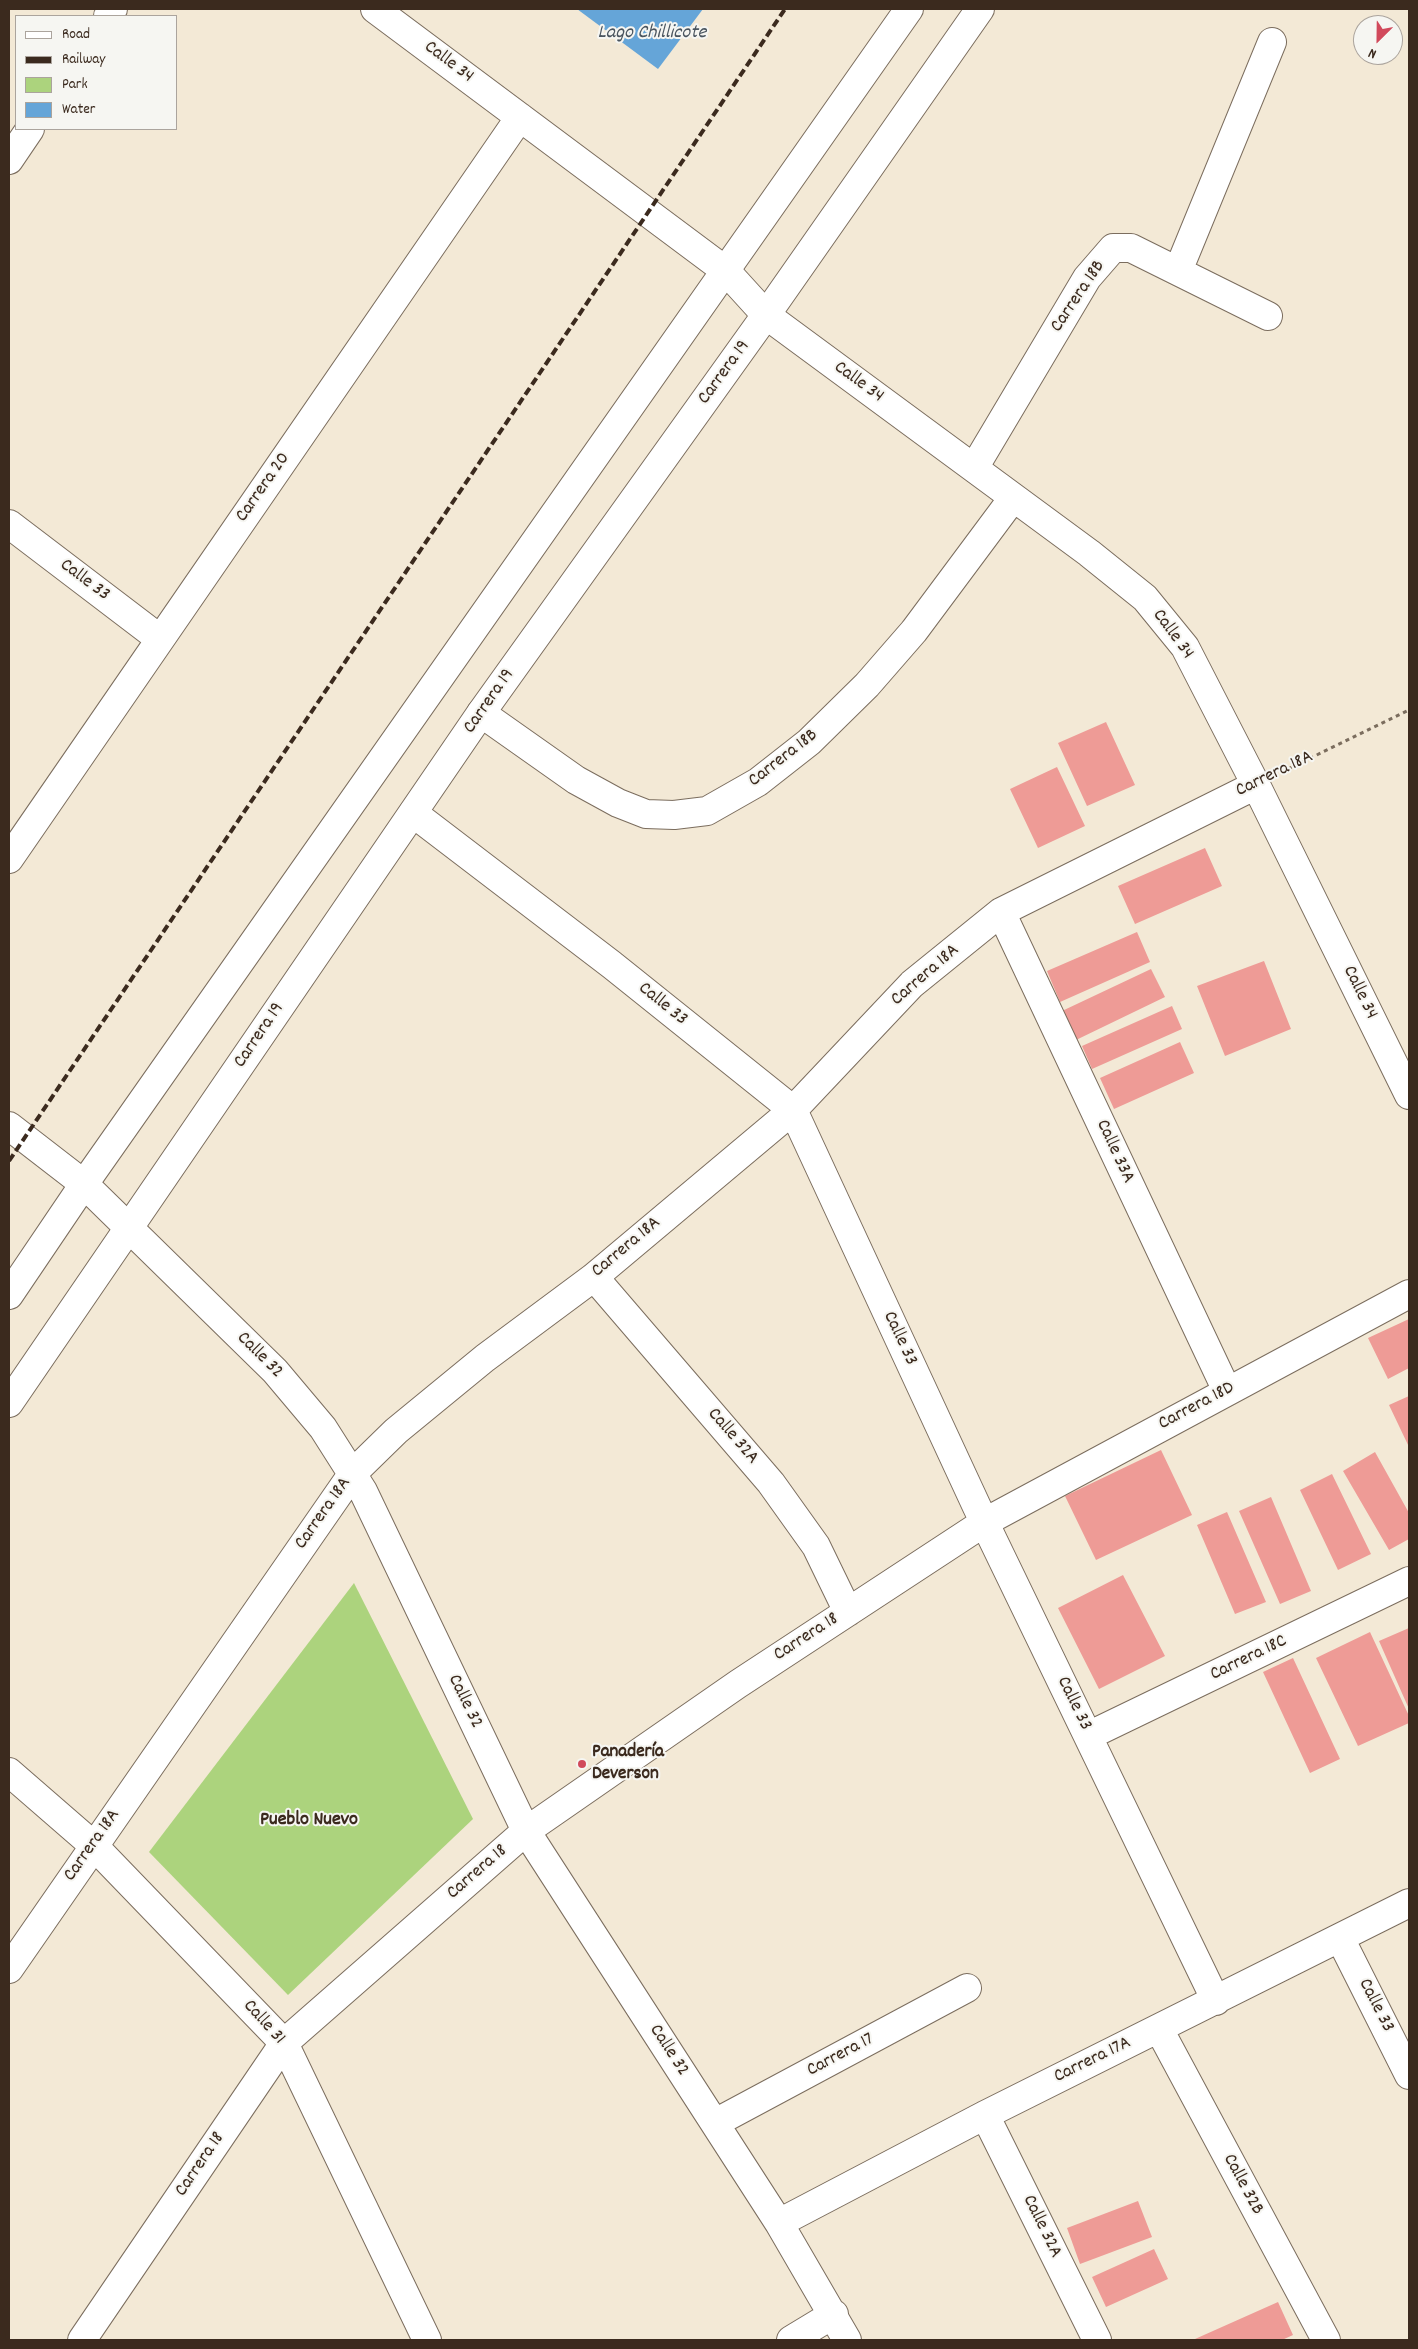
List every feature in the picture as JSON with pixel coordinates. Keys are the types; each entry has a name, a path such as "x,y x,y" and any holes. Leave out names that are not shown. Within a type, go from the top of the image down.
{"street":[{"name":"Calle 34","path":"376,9 726,271 766,316 1089,553 1145,598 1185,647 1256,784 1409,1095"},
{"path":"9,1295 84,1184 909,9"},
{"name":"Carrera 19","path":"9,1403 481,713 766,316 980,9"},
{"path":"1178,271 1272,42"},
{"name":"Carrera 20","path":"9,859 520,117"},
{"path":"9,160 29,130"},
{"name":"Carrera 18B","path":"974,468 1087,278 1113,248 1131,248 1268,316"},
{"name":"Carrera 18B","path":"481,713 576,780 618,803 646,814 674,815 707,811 758,782 809,742 867,685 914,631 1013,498"},
{"name":"Calle 33","path":"9,524 160,639"},
{"name":"Carrera 18A","path":"9,1969 352,1473 396,1431 477,1364 594,1277 792,1110 912,984 1001,912 1256,784"},
{"name":"Calle 33","path":"413,813 612,965 792,1110 985,1522 1216,2001"},
{"name":"Calle 33A","path":"1001,912 1226,1391"},
{"name":"Calle 32","path":"9,1126 84,1184 275,1371 323,1428 363,1491 526,1831 779,2223 834,2314 847,2340"},
{"name":"Calle 32A","path":"594,1277 772,1483 816,1546 848,1612"},
{"name":"Carrera 18D","path":"985,1522 1409,1294"},
{"name":"Carrera 18","path":"82,2340 284,2043 526,1831 738,1684 985,1522"},
{"name":"Carrera 18C","path":"1088,1736 1409,1581"},
{"name":"Calle 31","path":"9,1772 93,1845 284,2043 427,2340"},
{"name":"Carrera 17A","path":"779,2223 985,2115 1409,1903"},
{"name":"Calle 33","path":"1340,1938 1409,2075"},
{"name":"Carrera 17","path":"715,2123 967,1988"},
{"name":"Calle 32B","path":"1159,2029 1326,2340"},
{"name":"Calle 32A","path":"985,2115 1097,2340"},
{"path":"791,2340 834,2314"}],"path":[{"name":"Carrera 18A","path":"1256,784 1409,710"}],"green space":[{"path":"354,1583 473,1819 288,1995 149,1852"}],"water":[{"name":"Lago Chillicote","path":"577,9 703,9 658,69"}],"building":[{"path":"1106,722 1135,785 1087,806 1058,743"},
{"path":"1057,767 1085,826 1038,848 1010,789"},
{"path":"1205,848 1222,886 1135,924 1118,886"},
{"path":"1137,932 1150,962 1060,1002 1047,971"},
{"path":"1264,961 1291,1029 1225,1056 1197,986"},
{"path":"1151,969 1165,997 1076,1040 1062,1011"},
{"path":"1172,1006 1182,1029 1092,1069 1082,1046"},
{"path":"1180,1042 1194,1073 1114,1109 1100,1078"},
{"path":"1409,1319 1409,1368 1388,1379 1368,1338"},
{"path":"1409,1396 1409,1447 1389,1405"},
{"path":"1161,1450 1192,1515 1096,1560 1065,1496"},
{"path":"1375,1452 1409,1513 1409,1539 1389,1550 1343,1471"},
{"path":"1332,1474 1371,1554 1338,1570 1300,1490"},
{"path":"1271,1497 1311,1591 1280,1604 1239,1511"},
{"path":"1227,1512 1266,1602 1235,1614 1197,1525"},
{"path":"1123,1575 1165,1656 1099,1689 1058,1608"},
{"path":"1409,1628 1409,1709 1379,1641"},
{"path":"1370,1632 1409,1716 1409,1723 1358,1746 1316,1658"},
{"path":"1293,1658 1340,1759 1310,1773 1263,1672"},
{"path":"1138,2201 1152,2237 1080,2264 1067,2228"},
{"path":"1154,2249 1168,2279 1106,2307 1092,2277"},
{"path":"1278,2302 1293,2335 1282,2340 1195,2340 1195,2339"}],"railway":[{"path":"9,1161 785,9"}],"place":[{"name":"Panadería Deverson","path":"582,1764"}],"district":[{"name":"Pueblo Nuevo","path":"309,1821"}]}
